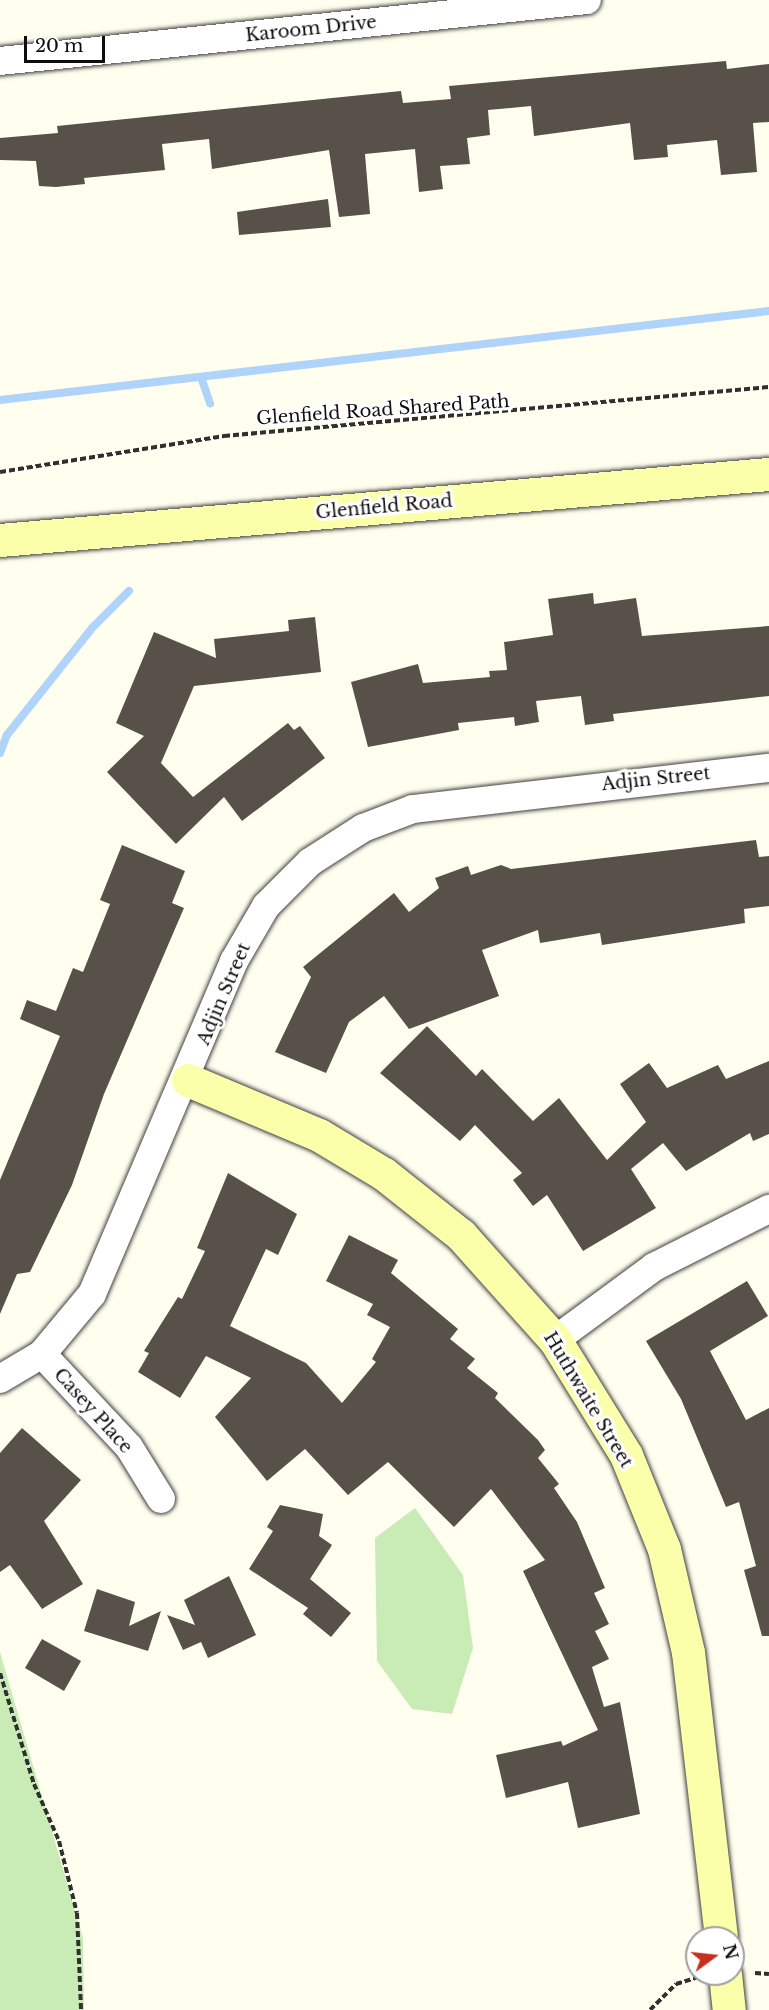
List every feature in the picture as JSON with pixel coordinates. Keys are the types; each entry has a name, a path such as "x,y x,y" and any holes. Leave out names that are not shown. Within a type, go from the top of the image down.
{"street":[{"name":"Karoom Drive","path":"0,61 434,8 586,0"},
{"name":"Glenfield Road","path":"0,540 769,474"},
{"name":"Adjin Street","path":"0,1379 42,1354 70,1326 108,1265 188,1080 234,961 266,906 310,862 363,828 413,809 474,799 769,768"},
{"name":"Huthwaite Street","path":"188,1080 319,1135 384,1174 461,1235 555,1340 626,1455 664,1549 688,1652 720,1926"},
{"path":"555,1340 654,1267 769,1209"},
{"name":"Casey Place","path":"42,1354 129,1448 161,1500"},
{"path":"726,1986 729,2010"}],"path":[{"name":"Glenfield Road Shared Path","path":"0,472 224,436 769,387"},
{"path":"0,1673 34,1784 59,1841 77,1913 81,2010"},
{"path":"650,2010 676,1984 685,1982"}],"green space":[{"path":"415,1508 463,1575 473,1648 452,1714 412,1709 377,1661 375,1538"},
{"path":"0,1652 83,1938 84,2010 0,2010"}],"building":[{"path":"726,61 727,69 769,64 769,122 753,123 757,172 721,175 717,140 667,145 668,157 634,160 630,123 534,136 531,106 488,110 490,135 467,138 470,164 440,166 443,189 419,192 415,149 365,154 370,214 339,217 329,150 212,169 209,139 162,144 165,170 84,178 85,184 56,187 39,186 36,161 0,160 0,138 58,133 57,126 401,91 403,103 451,99 449,86"},
{"path":"328,199 331,227 239,235 237,212"},
{"path":"593,593 594,604 636,598 642,636 769,626 769,696 613,714 614,721 585,725 581,696 536,701 539,722 515,726 514,717 458,723 459,730 368,747 351,682 418,664 423,683 490,677 489,671 507,670 504,642 553,635 548,599"},
{"path":"315,617 321,672 194,686 161,763 193,797 288,723 294,730 300,726 325,758 242,821 224,797 176,844 107,772 144,736 116,723 154,632 216,658 214,639 289,631 288,620"},
{"path":"756,840 759,857 769,856 769,906 744,909 745,923 602,945 600,933 540,943 538,930 482,950 499,996 409,1029 384,996 349,1022 326,1073 275,1052 311,977 303,967 394,893 409,912 439,888 435,878 468,866 471,875 501,865 511,869"},
{"path":"122,845 185,871 172,903 184,908 104,1094 72,1185 30,1272 17,1274 0,1314 0,1180 60,1036 20,1019 27,1000 56,1011 73,968 83,972 110,904 100,900"},
{"path":"427,1026 476,1076 482,1069 533,1121 559,1098 607,1160 646,1122 620,1084 649,1063 667,1088 718,1065 726,1079 769,1061 769,1134 753,1141 750,1133 686,1171 663,1143 631,1169 656,1208 583,1251 547,1195 533,1206 513,1180 522,1173 475,1125 460,1141 380,1073"},
{"path":"228,1173 297,1214 278,1255 266,1249 230,1326 306,1363 342,1403 376,1362 372,1359 390,1327 367,1315 373,1304 326,1281 349,1235 398,1260 391,1273 458,1329 450,1339 475,1359 467,1368 498,1393 495,1398 538,1440 545,1450 538,1458 559,1484 554,1488 577,1522 605,1588 594,1593 609,1624 595,1631 609,1659 592,1667 604,1707 620,1702 640,1814 578,1828 568,1782 506,1798 496,1755 561,1741 563,1746 598,1730 523,1571 545,1560 491,1489 454,1527 388,1462 348,1495 305,1449 267,1481 215,1417 251,1378 206,1356 180,1398 138,1372 149,1353 144,1351 178,1297 182,1299 205,1251 197,1248"},
{"path":"747,1281 768,1316 710,1351 746,1420 769,1408 769,1636 762,1636 744,1570 756,1566 739,1502 726,1507 681,1399 646,1341"},
{"path":"22,1428 81,1480 44,1521 83,1584 42,1609 10,1565 0,1572 0,1453"},
{"path":"280,1505 323,1514 319,1536 332,1545 310,1579 351,1613 331,1637 303,1614 308,1608 249,1569 273,1531 267,1527"},
{"path":"229,1576 256,1635 208,1658 201,1642 183,1650 167,1615 195,1625 184,1600"},
{"path":"97,1589 135,1602 129,1626 161,1611 148,1651 84,1631"},
{"path":"42,1639 81,1661 64,1691 25,1668"}],"waterway":[{"path":"0,400 769,311"},
{"path":"201,377 210,403"},
{"path":"0,753 7,735 93,627 129,591"}]}
